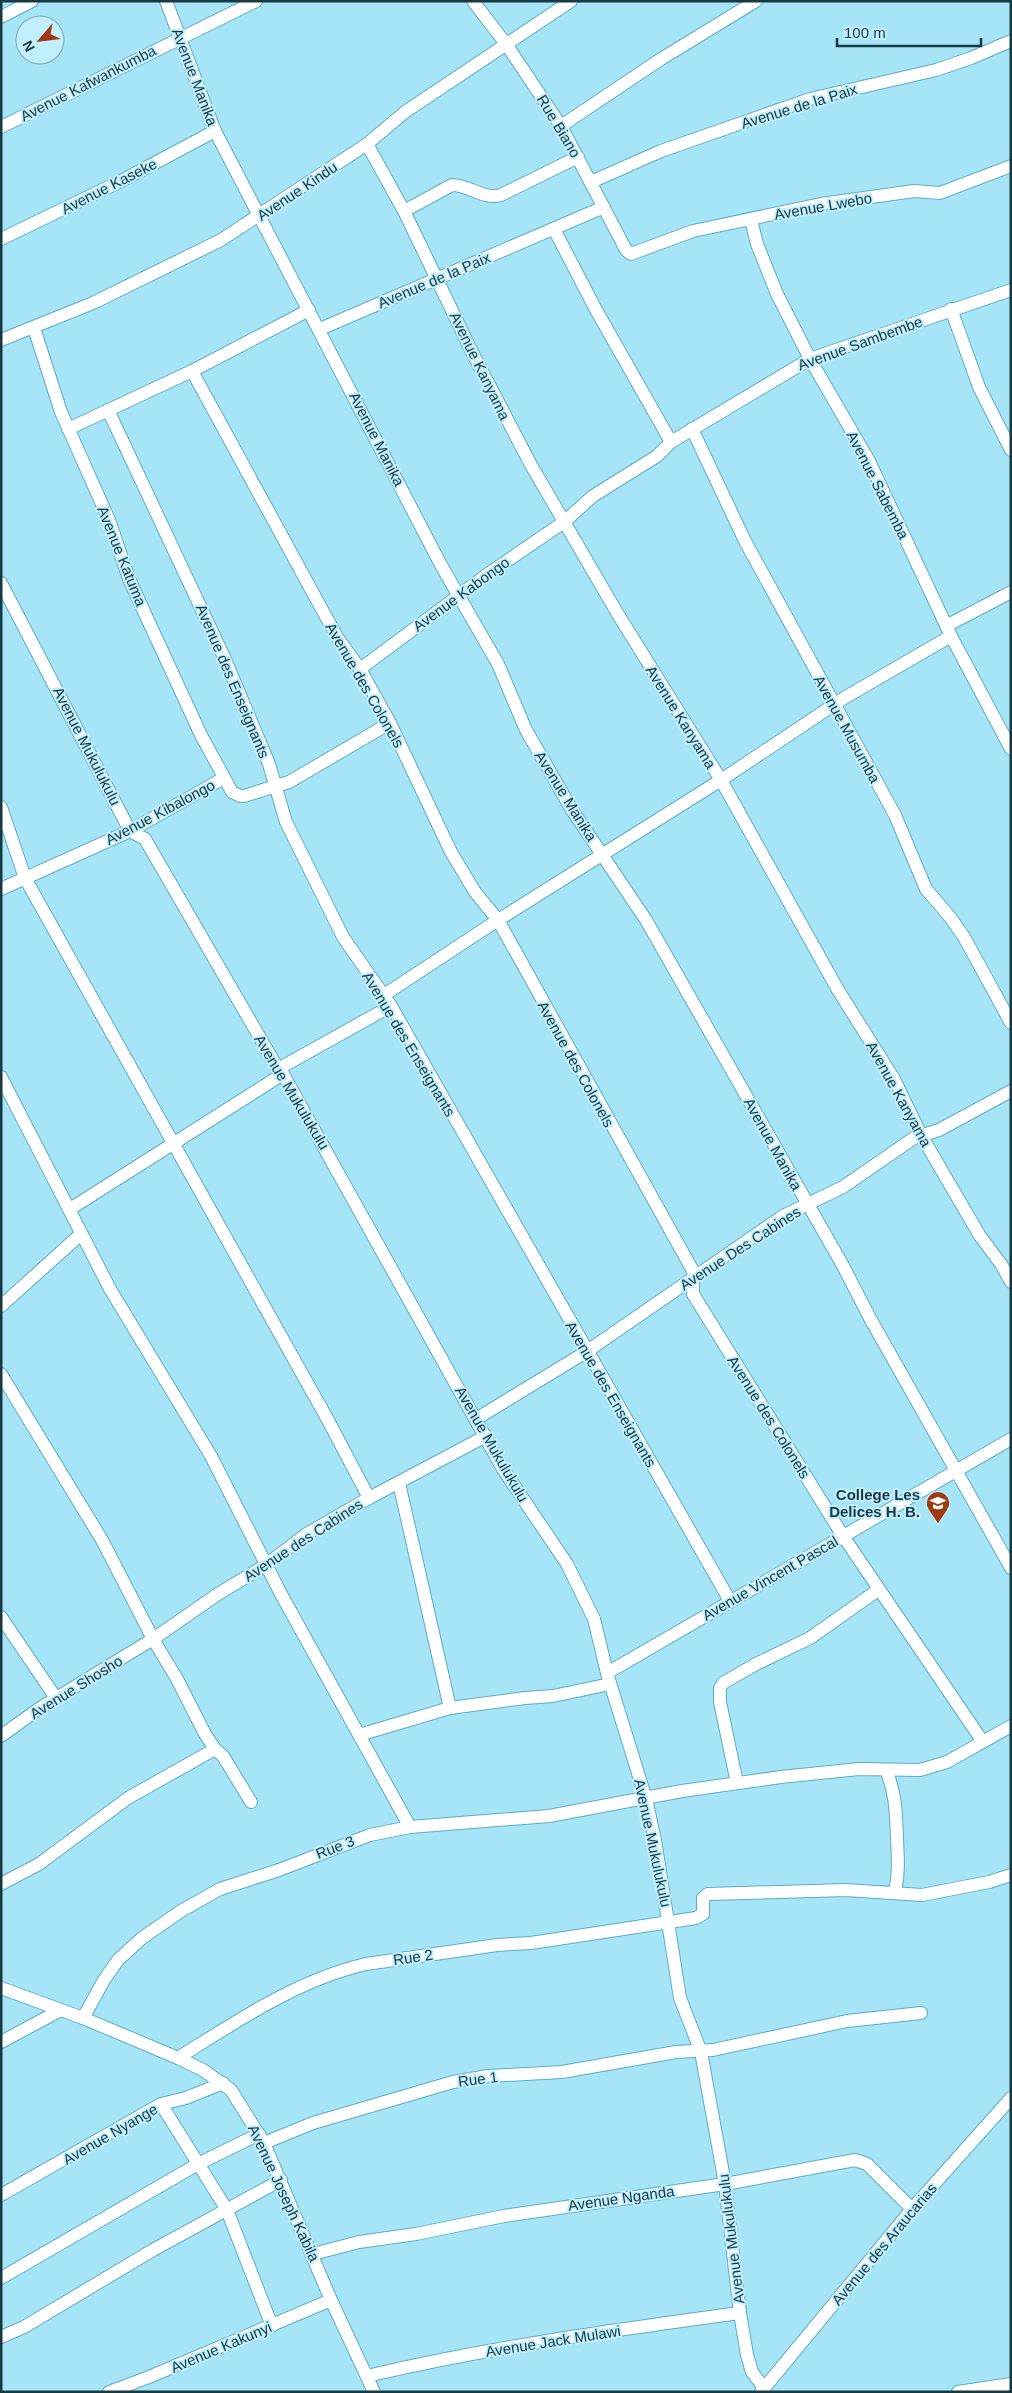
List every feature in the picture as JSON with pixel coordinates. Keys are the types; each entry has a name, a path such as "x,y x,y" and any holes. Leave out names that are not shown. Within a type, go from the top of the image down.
{"street":[{"path":"1,17 32,1"},
{"name":"Avenue Manika","path":"166,1 215,131 459,596 498,664 526,730 548,770 646,920 1011,1568"},
{"name":"Avenue Kafwankumba","path":"1,127 256,1"},
{"name":"Rue Biano","path":"472,1 506,44 561,126 626,250 629,254 635,254"},
{"name":"Avenue Kindu","path":"1,340 94,303 193,256 261,216 367,144 405,112 571,1"},
{"path":"561,126 661,59 756,1"},
{"name":"Avenue de la Paix","path":"591,182 661,151 810,99 936,70 1011,41"},
{"name":"Avenue Kaseke","path":"1,239 215,131"},
{"name":"Avenue Kanyama","path":"367,144 438,278 492,391 564,522 619,616 721,780 838,990 894,1079 921,1135 980,1236 1001,1264 1011,1282"},
{"path":"404,212 452,185 461,185 494,197 501,195 578,157"},
{"name":"Avenue Lwebo","path":"635,254 693,231 843,200 872,198 914,191 940,193 1011,166"},
{"name":"Avenue de la Paix","path":"320,329 604,207"},
{"name":"Avenue Sabemba","path":"751,220 757,244 768,272 810,359 868,461 948,631 1011,749"},
{"path":"554,230 595,308 671,442"},
{"name":"Avenue Sambembe","path":"671,442 810,359 951,309 1011,290"},
{"path":"951,309 979,387 1011,450"},
{"path":"68,429 192,371 309,310"},
{"name":"Avenue Katuma","path":"34,328 68,429 111,525 135,592 201,735 224,778"},
{"name":"Avenue des Colonels","path":"192,371 337,637 360,669 390,723 451,852 475,892 498,920 693,1271 693,1294 843,1536 983,1742"},
{"name":"Avenue des Enseignants","path":"108,410 224,657 265,753 286,822 343,937 387,1001 730,1601"},
{"name":"Avenue Musumba","path":"692,429 744,541 895,816 926,889 964,937 1011,1023"},
{"name":"Avenue Kabongo","path":"360,669 564,522 593,496 657,456 671,442"},
{"name":"Avenue Mukulukulu","path":"1,583 130,831 145,839 281,1072 513,1484 552,1539 578,1583 594,1619 608,1678 646,1799 664,1884 680,1998 700,2052 725,2184 740,2313 750,2364 762,2390"},
{"path":"70,1209 173,1144 387,1001 498,920 721,780 796,729 1011,592"},
{"name":"Avenue Kibalongo","path":"1,889 130,831 224,778 232,792 240,796 289,782 390,723"},
{"path":"1,807 25,878 329,1422 369,1498"},
{"path":"1,1077 82,1234 146,1351 211,1456 266,1565 410,1827"},
{"name":"Avenue Des Cabines","path":"476,1419 586,1352 783,1216 843,1187 906,1142 939,1130 1011,1091"},
{"path":"1,1306 82,1234"},
{"path":"1,1374 89,1516 205,1734 215,1749 224,1756 251,1802"},
{"name":"Avenue des Cabines","path":"153,1639 218,1594 266,1565 305,1535 369,1498 486,1436"},
{"name":"Avenue Vincent Pascal","path":"359,1734 450,1708 553,1696 608,1678 730,1601 1011,1439"},
{"path":"399,1483 450,1708"},
{"path":"738,1783 720,1702 720,1688 723,1683 756,1664 810,1638 878,1590"},
{"path":"1,1618 56,1698"},
{"name":"Avenue Shosho","path":"1,1736 56,1698 153,1639"},
{"name":"Rue 3","path":"83,2018 104,1980 118,1960 142,1938 181,1911 212,1893 242,1881 279,1870 370,1834 410,1827 536,1818 682,1791 738,1783 859,1769 920,1770 937,1767 1011,1726"},
{"path":"1,1884 39,1864 128,1798 215,1749"},
{"path":"886,1770 896,1795 899,1872 895,1892 922,1894 989,1882 1011,1875"},
{"name":"Rue 2","path":"178,2058 276,1999 323,1976 344,1969 375,1962 497,1945 532,1943 702,1916 703,1898 708,1894 846,1890 895,1892"},
{"name":"Avenue Joseph Kabila","path":"1,1988 59,2011 83,2018 178,2058 222,2083 238,2098 262,2138 374,2392"},
{"path":"1,2042 59,2011"},
{"name":"Rue 1","path":"1,2278 198,2164 262,2138 453,2082 488,2076 562,2072 676,2052 700,2052 819,2029 847,2021 921,2013"},
{"name":"Avenue Nyange","path":"1,2195 161,2104 186,2098 222,2083"},
{"name":"Avenue des Araucarias","path":"762,2390 912,2209 1010,2101"},
{"path":"161,2104 227,2210 272,2326"},
{"name":"Avenue Nganda","path":"313,2254 359,2242 416,2234 504,2216 725,2184 855,2160 867,2164 912,2209"},
{"path":"1,2337 24,2326 153,2250 281,2180"},
{"name":"Avenue Kakunyi","path":"109,2392 332,2300"},
{"name":"Avenue Jack Mulawi","path":"367,2376 471,2355 612,2331 740,2313"},
{"path":"958,2392 1011,2384"}],"place":[{"name":"College Les Delices H. B.","path":"938,1524"}]}
